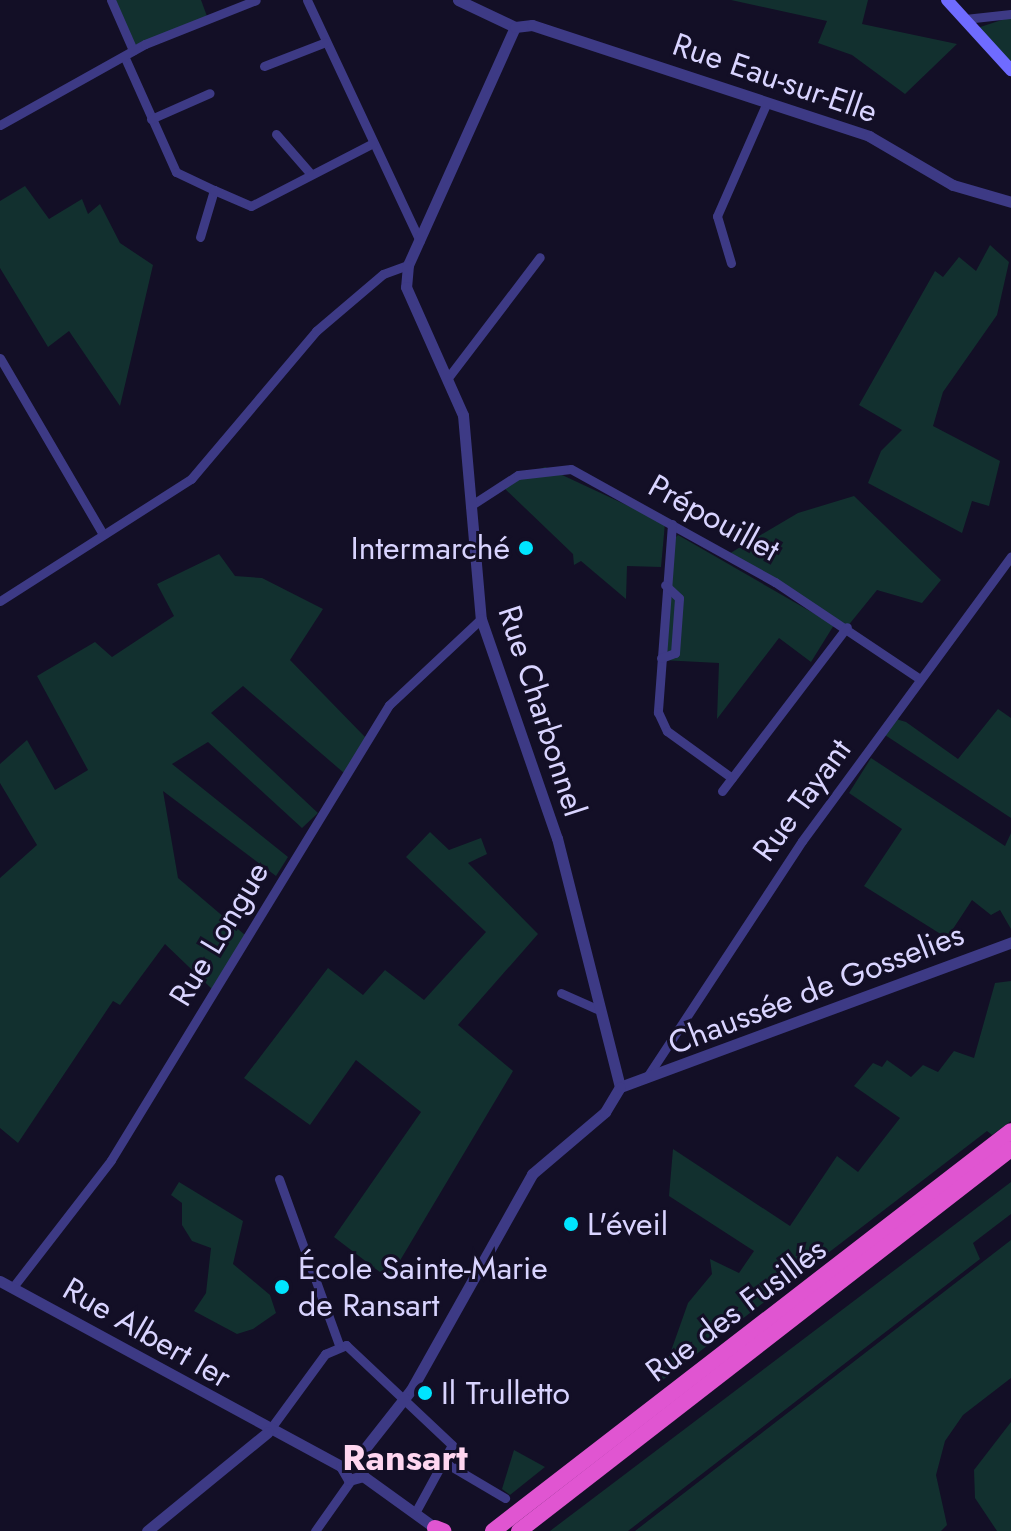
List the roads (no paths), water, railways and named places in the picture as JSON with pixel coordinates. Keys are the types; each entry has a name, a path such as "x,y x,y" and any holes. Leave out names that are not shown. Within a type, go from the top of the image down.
{"highway":[{"name":"Rue des Fusillés","path":"493,1531 1011,1131"},
{"name":"Rue des Fusillés","path":"519,1531 1011,1149"}],"main road":[{"path":"947,0 1011,70"}],"street":[{"path":"111,0 133,50"},
{"path":"0,125 125,58 133,50 256,0"},
{"path":"307,0 420,241"},
{"name":"Rue Eau-sur-Elle","path":"458,0 515,27 532,25 869,136 953,185 1011,202"},
{"path":"965,19 1011,14"},
{"path":"0,601 191,479 316,331 383,274 408,265 515,27"},
{"path":"264,66 326,42"},
{"path":"125,58 176,172 251,206 373,143"},
{"path":"151,119 210,93"},
{"path":"731,263 717,216 767,102"},
{"path":"276,134 310,173"},
{"path":"200,237 214,190"},
{"path":"447,379 540,257"},
{"name":"Rue Charbonnel","path":"408,265 406,287 463,415 481,619 557,838 597,1009 620,1087"},
{"path":"0,358 103,534"},
{"name":"Prépouillet","path":"470,506 545,467 571,469 672,524 847,627 920,679"},
{"path":"672,524 665,585 661,724 732,778"},
{"name":"Rue Tayant","path":"644,1082 802,841 1011,556"},
{"path":"661,658 675,653 679,598 665,585"},
{"name":"Rue Longue","path":"4,1285 106,1168 389,705 481,619"},
{"path":"722,791 847,627"},
{"name":"Chaussée de Gosselies","path":"620,1087 644,1082 1009,942"},
{"path":"561,993 597,1009"},
{"path":"351,1480 341,1466 359,1456 404,1400 532,1174 605,1112 620,1087"},
{"path":"279,1179 339,1345 448,1436 444,1462 415,1513"},
{"name":"Rue Albert Ier","path":"4,1285 268,1432 341,1466"},
{"path":"147,1531 268,1432 320,1359 339,1345"},
{"path":"359,1456 363,1476 439,1530"},
{"path":"444,1462 505,1498"},
{"path":"315,1531 351,1480 363,1476"}],"place":[{"name":"Intermarché","path":"526,548"},
{"name":"L'éveil","path":"571,1224"},
{"name":"École Sainte-Marie de Ransart","path":"282,1287"},
{"name":"Il Trulletto","path":"425,1393"}],"district":[{"name":"Ransart","path":"405,1458"}]}
